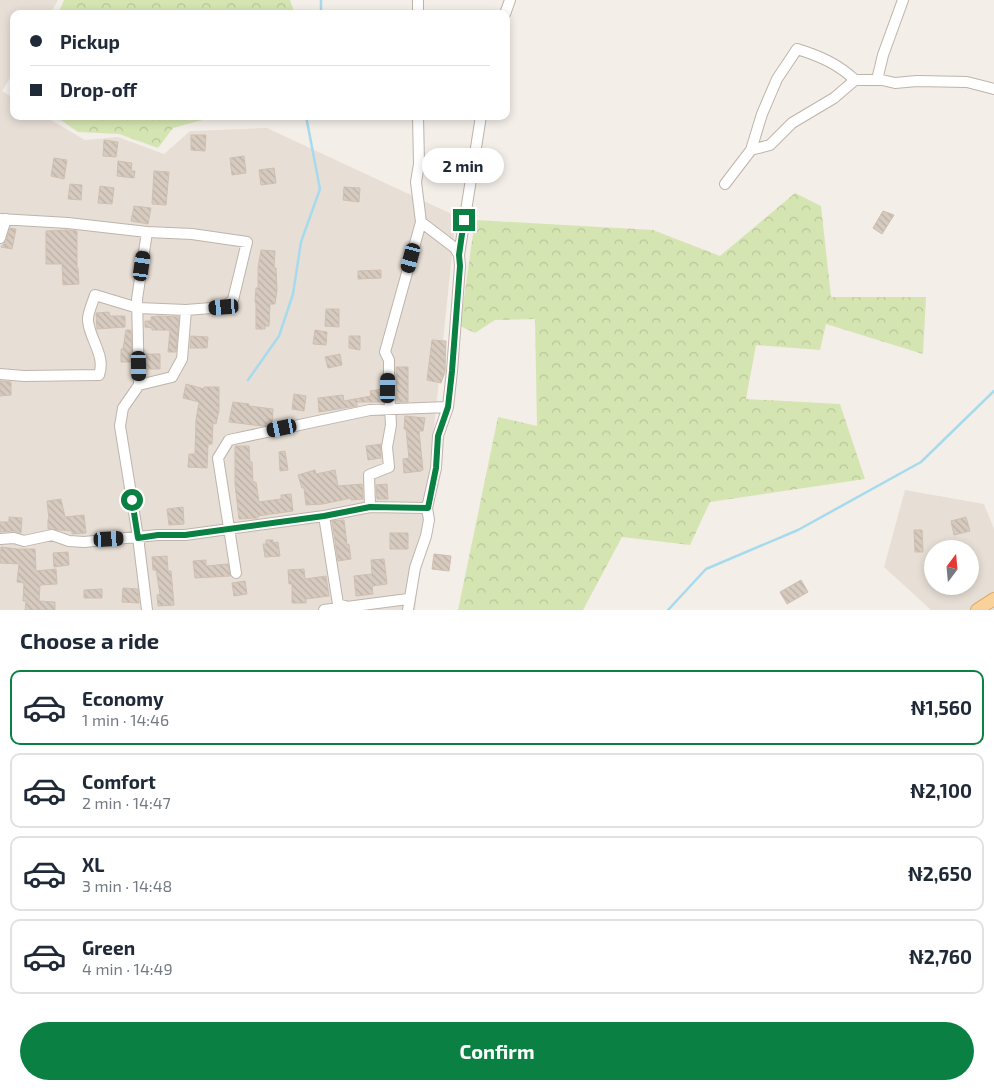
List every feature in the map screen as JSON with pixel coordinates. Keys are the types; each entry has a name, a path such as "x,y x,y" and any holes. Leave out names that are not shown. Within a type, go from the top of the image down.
{"main road":[{"path":"977,610 991,604"}],"street":[{"path":"878,80 882,56 903,0"},
{"path":"726,184 751,150 762,114 777,79 797,49 822,57 842,68 855,80"},
{"path":"751,150 770,144 792,123 834,98 855,80 878,80 895,83 917,81 967,82 994,88"},
{"path":"370,507 369,475 389,467 387,447 391,425 389,360 386,352 421,222 417,193 419,164 418,120"},
{"path":"408,610 408,599 414,568 426,536 429,520 428,508 436,468 438,436 448,407 460,266 459,255 480,120"},
{"path":"0,238 3,219 68,223 146,232 192,234 247,242 233,300 224,307 186,310 138,308 95,294 87,320 100,358 101,370 98,375 24,376 0,374"},
{"path":"421,222 455,248 459,255"},
{"path":"146,232 137,299 139,385 123,408 120,426 138,538 147,610"},
{"path":"139,385 172,377 182,358 186,310"},
{"path":"236,572 218,458 229,440 370,410 448,407"},
{"path":"0,539 14,538 24,541 52,535 69,541 84,542 158,535 185,535 324,516 370,507 428,508"},
{"path":"324,516 338,604 345,608"},
{"path":"324,610 408,599"}],"shaded area":[{"path":"0,0 58,0 52,10 10,10 10,78 2,91 10,96 10,120 51,120 85,140 118,137 164,154 190,131 267,128 456,216 415,610 0,610"},
{"path":"905,490 984,504 994,529 994,610 931,610 884,567"}],"green space":[{"path":"64,0 290,0 294,10 60,10"},
{"path":"61,120 202,120 173,128 158,148 119,134 78,132"},
{"path":"795,193 821,206 831,297 926,297 923,354 826,324 820,350 756,345 746,399 840,404 865,479 710,502 690,545 622,537 583,610 458,610 498,417 537,426 535,319 495,320 475,333 460,326 475,220 653,230 720,256"}],"building":[{"path":"191,135 206,135 205,151 191,150"},
{"path":"104,140 118,142 116,157 103,156"},
{"path":"244,156 246,173 232,175 230,158"},
{"path":"54,158 67,160 64,179 51,176"},
{"path":"118,161 132,163 131,171 135,171 134,178 117,176"},
{"path":"274,168 276,183 261,185 259,170"},
{"path":"154,171 169,172 166,205 152,204"},
{"path":"70,184 82,185 81,200 68,199"},
{"path":"100,186 114,188 112,204 98,203"},
{"path":"344,187 360,188 359,202 343,200"},
{"path":"134,206 151,208 148,224 131,221"},
{"path":"883,211 894,215 882,234 873,228"},
{"path":"10,228 16,229 12,249 1,247 6,241"},
{"path":"46,231 77,231 79,284 63,285 62,264 46,264"},
{"path":"261,250 275,251 274,268 276,268 277,290 275,304 270,304 269,326 265,326 265,329 256,329 255,302"},
{"path":"381,270 381,278 358,279 358,271"},
{"path":"326,309 339,309 339,327 325,326"},
{"path":"109,312 110,316 125,316 125,327 97,329 96,313"},
{"path":"151,317 179,317 176,352 168,352 170,330 152,330 152,328 145,327 145,321 151,321"},
{"path":"126,330 131,330 132,362 121,362 121,349 123,349"},
{"path":"315,330 327,332 326,345 313,344"},
{"path":"191,336 208,337 207,348 190,348"},
{"path":"349,336 360,336 360,350 349,348"},
{"path":"432,340 446,341 445,372 441,383 427,380"},
{"path":"145,354 160,354 160,369 146,369"},
{"path":"340,354 342,365 328,368 325,357"},
{"path":"396,367 408,367 408,402 397,402"},
{"path":"0,381 11,382 11,395 0,396"},
{"path":"186,384 204,389 204,387 219,387 219,410 216,424 213,423 212,444 208,444 207,468 188,467 189,454 195,454 196,420 199,402 183,398"},
{"path":"382,389 383,402 357,402 357,406 319,412 318,398 343,395 344,401 371,396 370,391"},
{"path":"294,394 306,396 304,411 292,409"},
{"path":"233,402 273,409 272,424 262,426 229,422"},
{"path":"405,416 425,418 423,431 419,431 423,470 421,471 404,473 403,459 409,458 406,429 404,429"},
{"path":"381,444 381,458 368,460 366,446"},
{"path":"235,446 249,446 253,482 256,482 259,502 281,499 281,495 291,494 293,511 258,516 258,518 239,519 235,484"},
{"path":"285,451 288,470 280,471 279,452"},
{"path":"315,470 316,474 335,470 338,486 362,484 363,499 351,500 351,498 323,504 306,505 304,488 302,488 298,475"},
{"path":"387,484 388,499 377,499 376,485"},
{"path":"61,499 65,517 84,515 86,533 72,534 72,531 48,529 47,501"},
{"path":"183,507 184,524 169,525 167,509"},
{"path":"9,517 22,518 21,533 14,531 0,532 0,522 9,522"},
{"path":"966,517 970,531 954,535 951,521"},
{"path":"344,520 351,559 338,561 332,521"},
{"path":"914,530 922,530 923,552 915,552"},
{"path":"390,533 408,533 408,549 390,549"},
{"path":"266,540 273,540 273,543 278,542 280,556 265,557 263,544 266,544"},
{"path":"1,547 35,549 36,571 56,569 57,584 40,585 39,601 55,602 55,610 25,610 26,601 23,601 24,583 17,582 19,564 0,563"},
{"path":"68,552 69,565 54,567 53,553"},
{"path":"434,554 451,556 449,571 432,569"},
{"path":"167,556 168,571 171,571 174,605 158,606 157,595 160,594 156,570 153,570 152,557"},
{"path":"384,559 387,584 372,586 373,594 356,596 354,576 372,574 371,560"},
{"path":"206,560 206,566 228,564 230,576 195,578 193,561"},
{"path":"304,569 305,579 326,576 329,596 306,599 306,603 292,603 292,584 289,584 288,570"},
{"path":"801,580 808,592 787,604 780,592"},
{"path":"245,581 247,594 234,596 232,583"},
{"path":"123,588 138,589 139,603 122,602"},
{"path":"102,589 102,598 84,598 84,590"}],"waterway":[{"path":"321,0 321,10"},
{"path":"248,380 279,336 293,294 301,242 320,189 307,120"},
{"path":"668,610 706,569 798,530 921,462 994,391"}],"route":[{"path":"132,500 138,538 158,535 185,535 324,516 370,507 428,508 436,468 438,436 448,407 460,266 459,255 464,220"}]}
